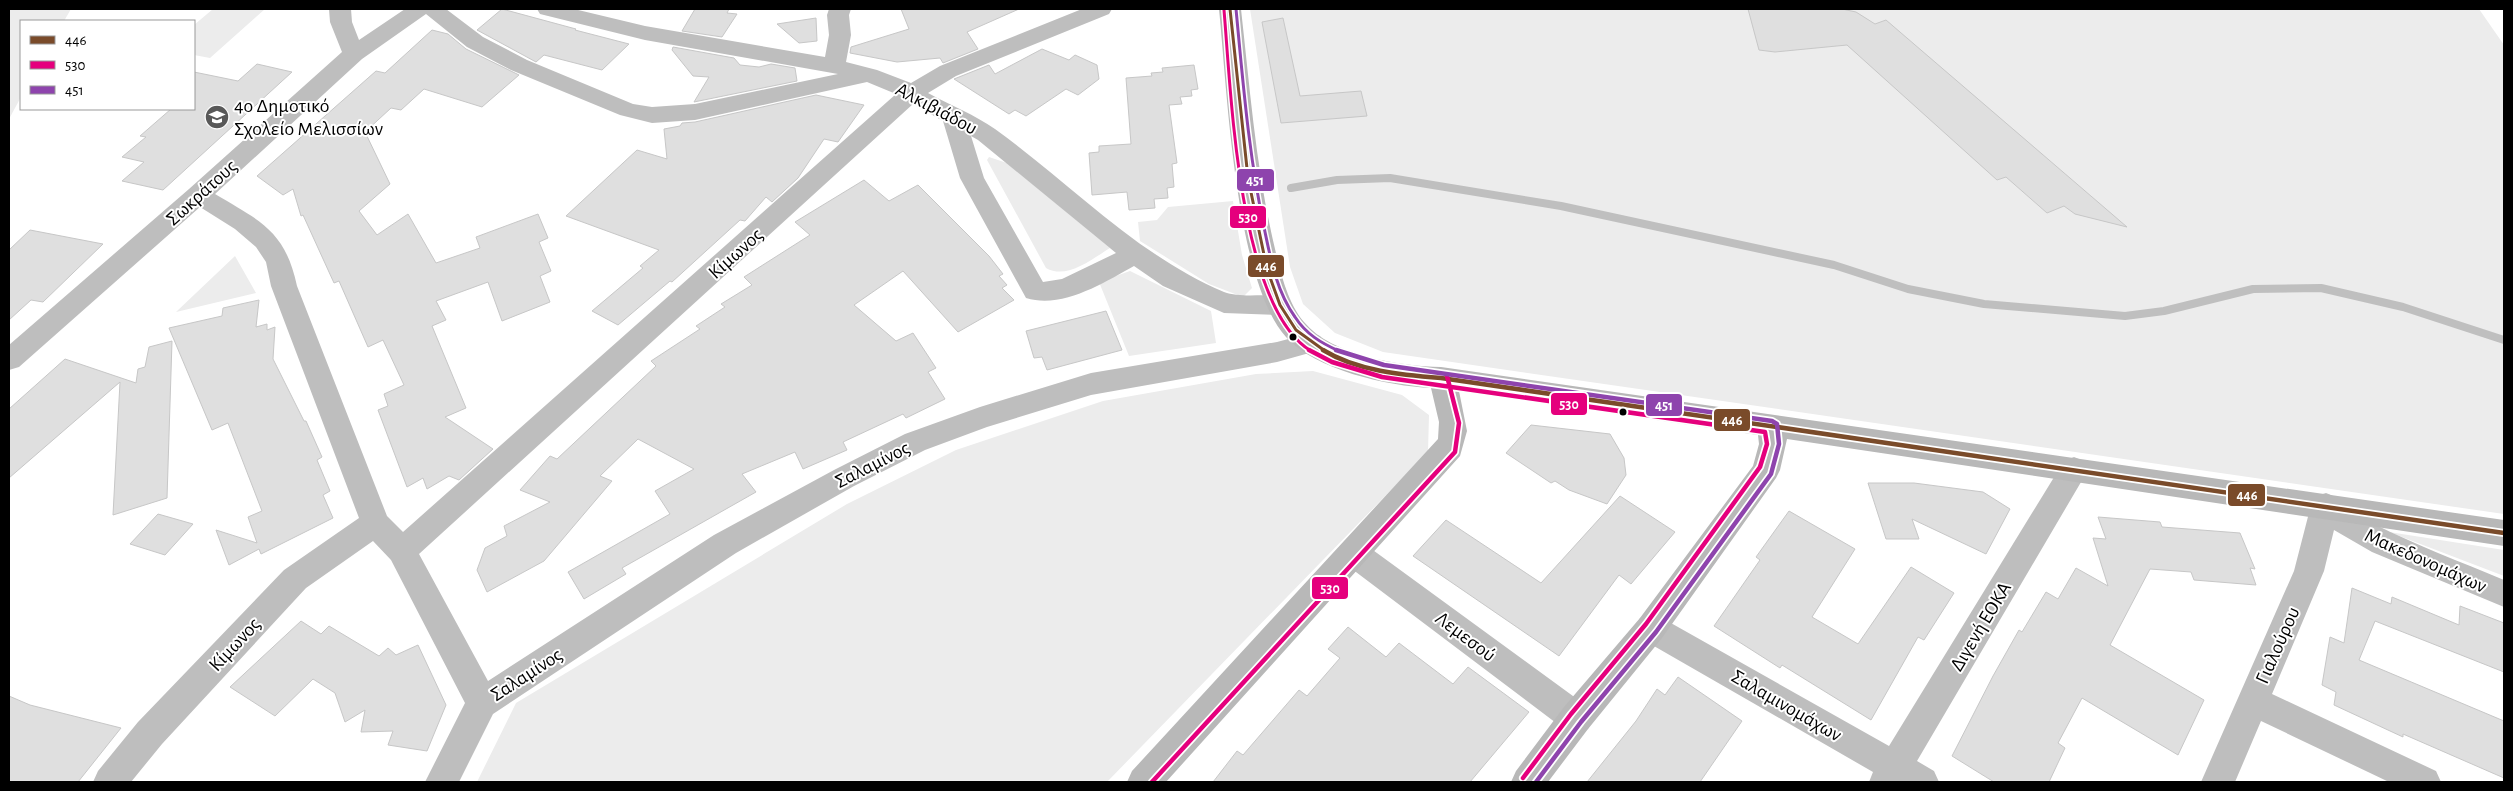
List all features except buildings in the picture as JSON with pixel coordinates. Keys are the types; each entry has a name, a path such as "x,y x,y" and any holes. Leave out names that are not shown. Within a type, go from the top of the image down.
{"street":[{"path":"340,9 342,22 354,54"},
{"name":"Σωκράτους","path":"9,360 198,195 354,54 419,9"},
{"path":"433,9 475,42 520,65 628,110 652,115 695,112 869,75"},
{"path":"834,66 840,35 838,15 840,9"},
{"name":"Κίμωνος","path":"402,550 742,247 910,94 948,71 1102,9"},
{"path":"1230,9 1247,157 1263,250 1279,305 1296,331 1311,343 1343,358 1383,371 1422,378 1441,378 1771,427 2326,505 2504,533"},
{"name":"Αλκιβιάδου","path":"557,10 644,33 834,66 869,75 896,85 986,134 1134,255 1193,291 1224,304 1279,305"},
{"path":"954,117 972,178 1035,291 1041,293 1069,285 1134,255"},
{"path":"198,195 244,223 264,240 279,262 284,286 375,523 402,550 482,703 442,782"},
{"name":"Σαλαμίνος","path":"482,703 726,544 844,478 915,442 980,418 1091,384 1292,349 1311,343"},
{"path":"1144,782 1355,554 1450,448 1454,438 1454,425 1441,378"},
{"path":"1528,782 1576,718 1652,628 1766,470 1773,444 1771,427"},
{"name":"Διγενή ΕΟΚΑ","path":"1901,777 2074,469"},
{"name":"Μακεδονομάχων","path":"2326,505 2350,526 2382,543 2504,594"},
{"name":"Γιαλούρου","path":"2218,782 2309,572 2326,505"},
{"name":"Κίμωνος","path":"110,782 150,733 295,579 375,523"},
{"name":"Λεμεσού","path":"1355,554 1576,718"},
{"name":"Σαλαμινομάχων","path":"1652,628 1901,777"},
{"path":"2253,701 2424,782"}],"shaded area":[{"path":"9,9 71,9 65,20 20,20 20,99 9,119"},
{"path":"213,9 265,9 210,58 195,55 195,24"},
{"path":"1250,9 2479,9 2504,45 2504,514 1383,352 1335,333 1303,304 1290,267"},
{"path":"989,157 1007,163 1110,248 1071,270 1054,271 1046,268 987,160"},
{"path":"1233,201 1242,255 1252,288 1243,297 1209,284 1140,241 1138,222 1157,220 1168,207"},
{"path":"235,256 256,293 176,312"},
{"path":"1130,271 1211,311 1216,343 1129,356 1099,282"},
{"path":"1313,371 1402,395 1429,415 1428,452 1107,782 477,782 516,703 847,504 956,450 1103,401 1256,374"},
{"path":"2389,532 2504,550 2504,576"}],"waterway":[{"path":"1291,188 1337,180 1390,178 1561,206 1834,265 1908,289 1984,304 2125,316 2164,311 2253,289 2321,288 2403,307 2504,340"}],"transit line":[{"name":"446","path":"1230,9 1248,178 1267,269 1280,305 1296,330 1310,342 1344,360 1404,375 1441,378 2504,533"},
{"name":"451","path":"1236,9 1252,157 1268,245 1276,276 1288,307 1300,325 1317,340 1339,351 1384,365 1772,421 1777,424 1779,444 1771,474 1656,632 1581,722 1536,782"},
{"name":"530","path":"1224,10 1235,131 1250,226 1260,269 1273,306 1290,334 1299,343 1332,362 1382,377 1765,432 1767,444 1760,467 1646,624 1571,714 1523,778"},
{"name":"530","path":"1152,782 1455,452 1458,442 1459,423 1456,404 1447,376"}],"place":[{"name":"4ο Δημοτικό Σχολείο Μελισσίων","path":"217,117"}]}
